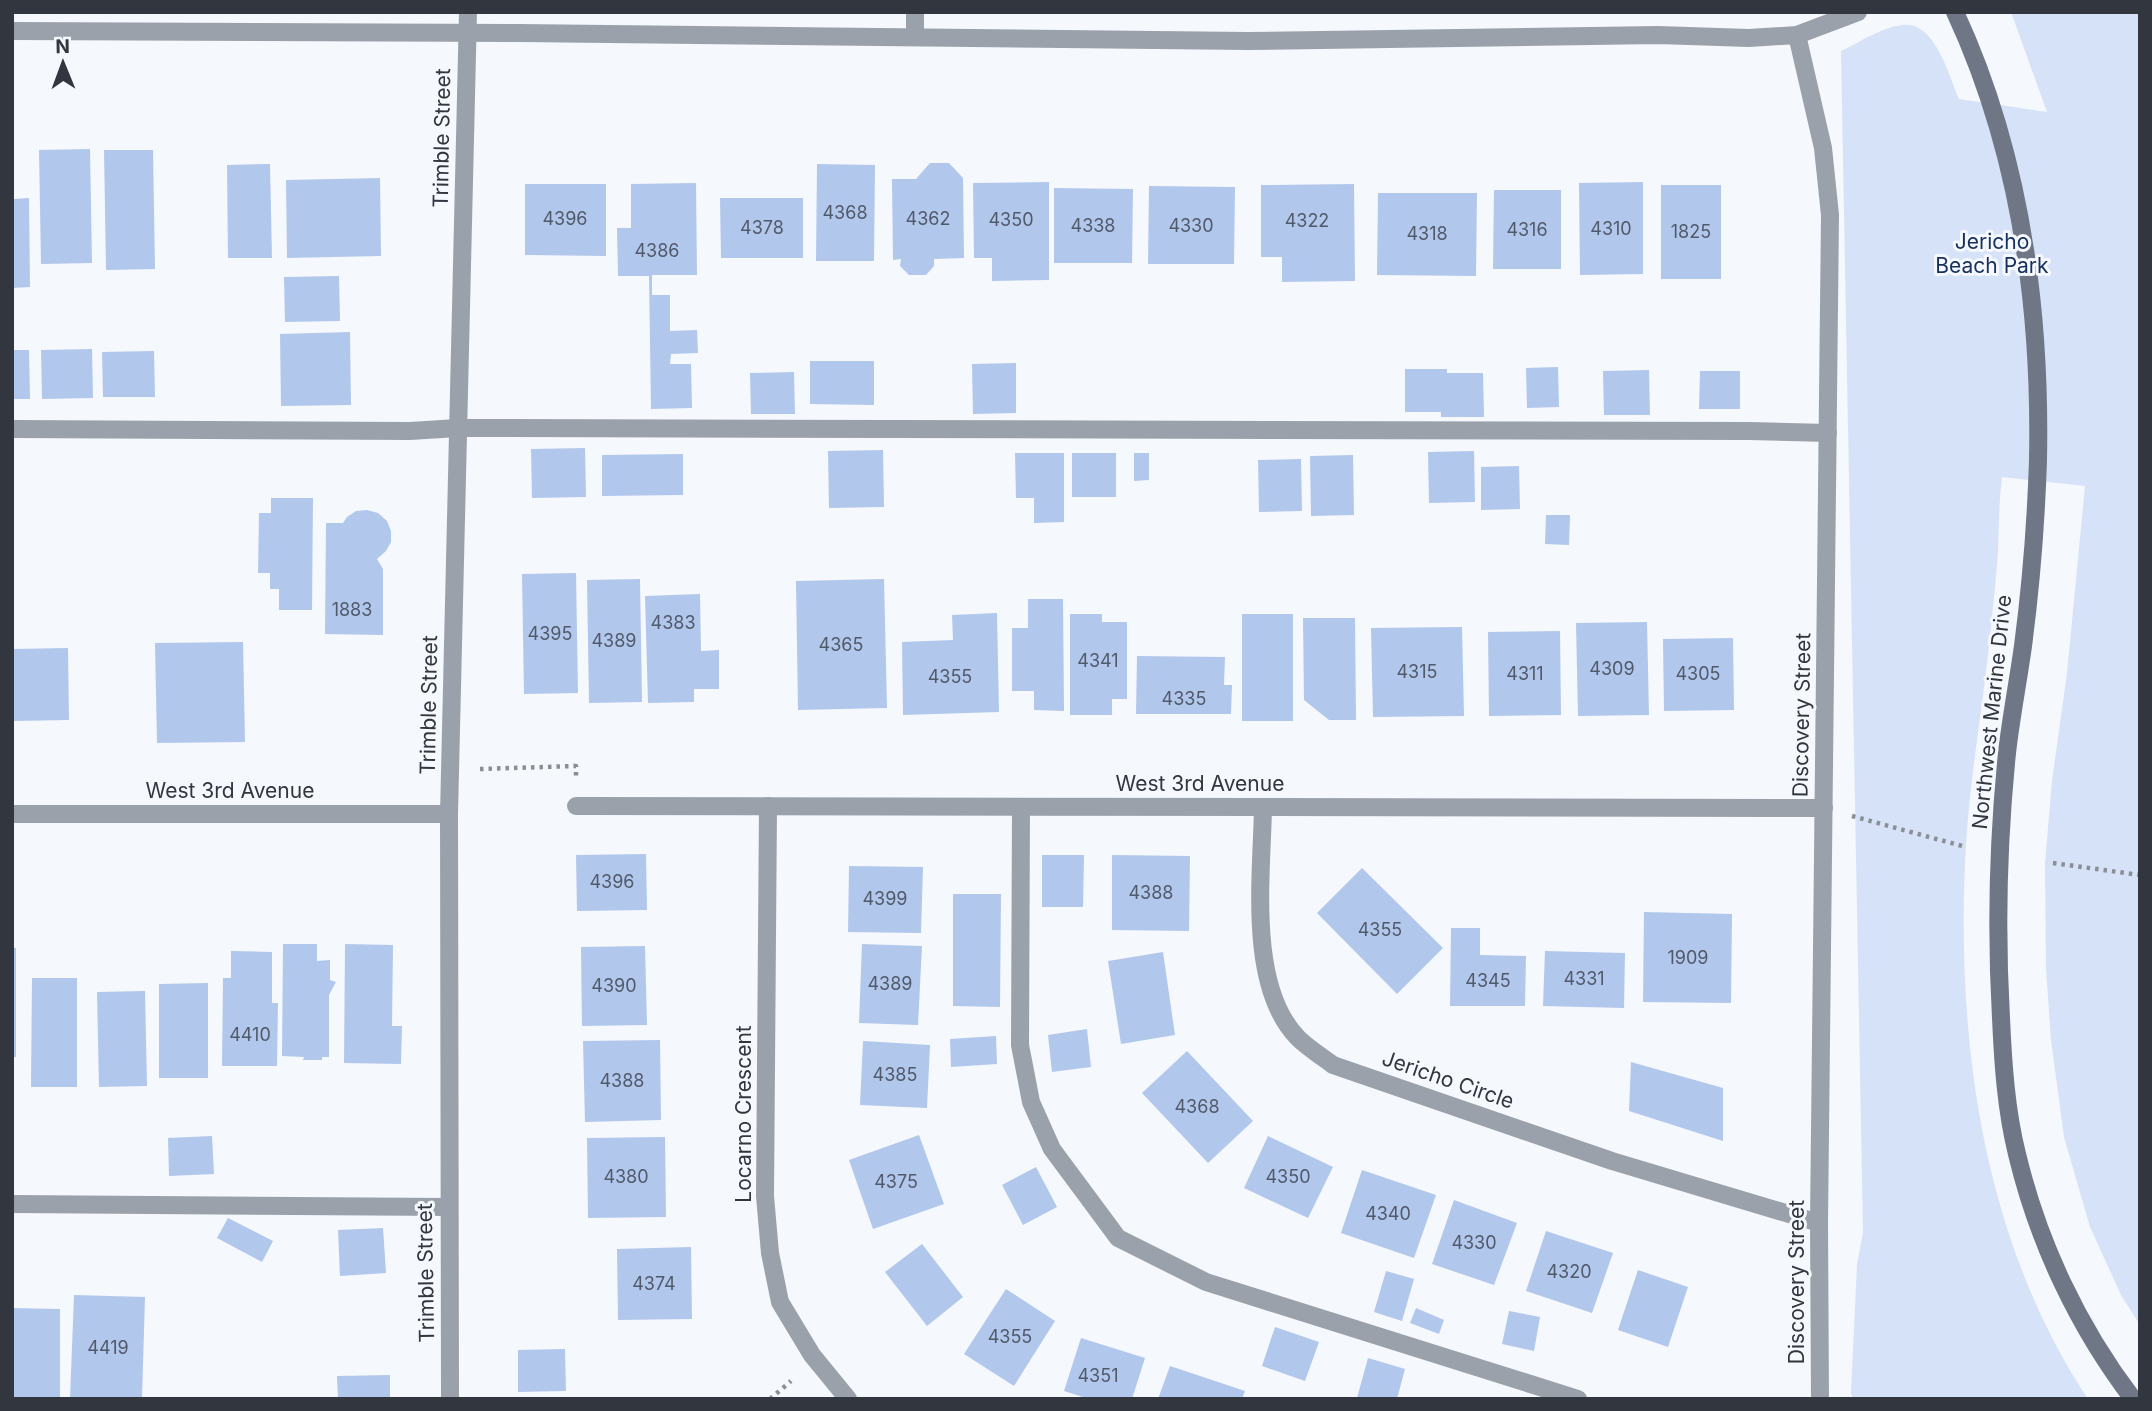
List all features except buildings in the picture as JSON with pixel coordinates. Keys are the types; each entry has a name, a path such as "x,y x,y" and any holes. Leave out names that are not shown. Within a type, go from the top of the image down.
{"street":[{"name":"Trimble Street","path":"450,1399 449,814 468,12"},
{"path":"915,12 915,37"},
{"path":"12,31 1248,41 1658,35 1749,38 1797,35 1858,12"},
{"name":"Northwest Marine Drive","path":"1955,12 1991,103 2010,171 2032,293 2037,347 2038,463 2033,532 2023,643 2007,752 2000,853 1998,963 2003,1066 2016,1152 2048,1247 2087,1333 2133,1399"},
{"name":"Discovery Street","path":"1797,35 1823,148 1830,215 1819,1223 1820,1399"},
{"path":"12,429 1828,433"},
{"name":"West 3rd Avenue","path":"576,806 1824,808"},
{"name":"Locarno Crescent","path":"768,806 765,1196 770,1253 780,1302 812,1355 848,1399"},
{"path":"1021,807 1020,1045 1031,1102 1052,1149 1118,1238 1206,1282 1578,1399"},
{"name":"Jericho Circle","path":"1263,807 1261,949 1269,980 1278,1009 1298,1037 1332,1065 1612,1161 1819,1223"},
{"name":"West 3rd Avenue","path":"12,814 449,814"},
{"path":"12,1204 393,1208 448,1206"}],"path":[{"path":"450,770 576,766"},
{"path":"1824,808 1966,847"},
{"path":"2053,863 2140,875"},
{"path":"770,1399 790,1381"}],"green space":[{"name":"Jericho Beach Park","path":"2011,12 2140,12 2140,1325 2121,1295 2090,1227 2064,1137 2051,1040 2046,969 2045,863 2085,486 2002,477 1995,586 1966,845 1965,989 1983,1133 1999,1203 2022,1271 2052,1337 2088,1399 1853,1399 1851,1393 1857,1264 1863,1233 1841,51 1887,29 1903,25 1914,26 1924,32 1939,52 1959,99 2047,112"}]}
